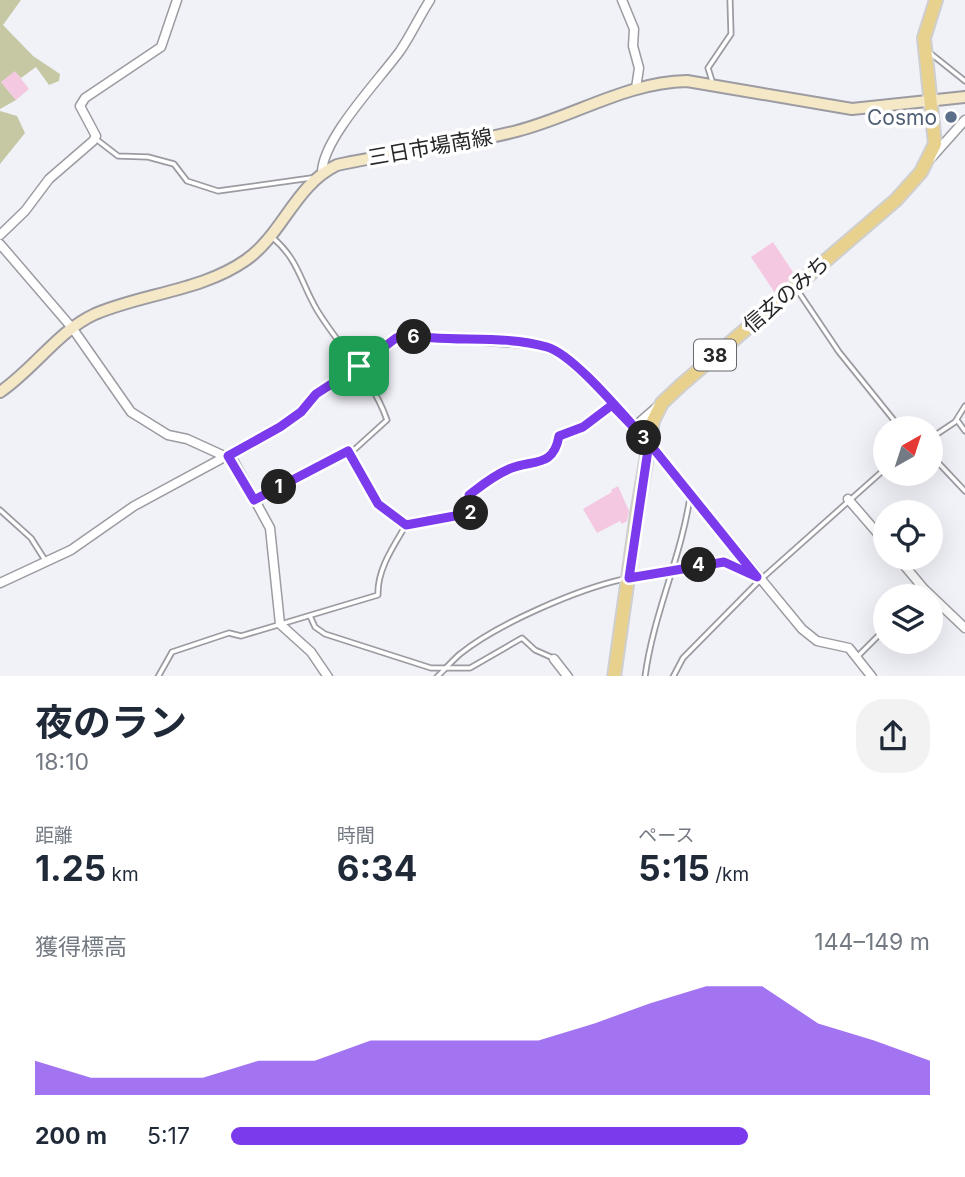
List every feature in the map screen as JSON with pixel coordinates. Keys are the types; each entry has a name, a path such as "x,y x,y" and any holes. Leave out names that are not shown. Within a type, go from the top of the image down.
{"main road":[{"path":"928,162 935,144 924,37 936,0"},
{"name":"三日市場南線","path":"317,175 337,165 519,130 636,88 669,82 714,86 852,109 965,97"},
{"name":"信玄のみち","path":"614,676 649,443 653,421 662,403 896,200 928,162"},
{"path":"0,392 20,378 73,329 95,315 219,276 253,254 271,236 317,175"}],"street":[{"path":"0,235 26,211 49,179 95,138 80,106 85,98 161,47 177,0"},
{"path":"317,175 326,153 358,104 400,51 430,0"},
{"path":"622,0 634,29 634,54 639,68 636,88"},
{"path":"928,162 965,120"},
{"path":"0,244 23,267 73,329 131,412 168,435 187,439 218,455 228,456"},
{"path":"0,583 72,550 134,506 280,427 301,412 316,394 396,338 406,335 532,344 558,352 597,386 649,443 758,579 802,629 817,641 849,648 871,676"},
{"path":"634,427 662,403"},
{"path":"228,456 272,535 274,594 280,624 311,652 327,676"},
{"path":"848,499 873,528"},
{"path":"908,570 920,584"},
{"path":"943,607 965,628"},
{"path":"554,659 567,676"}],"lane":[{"path":"714,86 708,68 731,34 730,0"},
{"path":"925,50 965,81"},
{"path":"95,138 118,156 148,157 174,164 187,181 218,191 317,175"},
{"path":"254,500 348,451 387,420 373,386 318,312 292,256 271,236"},
{"path":"795,286 839,352 891,416"},
{"path":"348,451 378,504 406,525 471,513 469,495 511,468 551,457 557,449 559,436 583,427 612,405"},
{"path":"943,430 957,420 965,406"},
{"path":"957,420 965,431"},
{"path":"943,468 965,491"},
{"path":"674,676 683,659 758,579 873,479"},
{"path":"645,676 652,636 686,525 690,496"},
{"path":"0,510 31,538 46,562"},
{"path":"159,676 172,652 229,633 240,636 378,595 377,583 388,555 406,525"},
{"path":"438,676 460,654 491,634 555,603 607,582 629,578"},
{"path":"309,615 315,627 325,634 431,667 470,668 522,638 535,650 554,659"},
{"path":"858,656 873,641"}],"path":[{"path":"629,578 724,562 758,579"}],"green space":[{"path":"0,0 21,0 3,25 33,56 60,74 59,81 49,85 36,67 21,78 15,72 1,82 16,100 0,109"},
{"path":"0,111 17,116 25,133 0,164"}],"building":[{"path":"15,71 29,89 16,100 1,82"},
{"path":"773,242 795,275 775,293 751,257"},
{"path":"618,486 629,511 627,521 622,524 620,521 597,533 583,509"}],"place":[{"name":"Cosmo","path":"951,117"}],"route":[{"path":"359,366 316,394 301,412 280,427 228,456 233,460 254,500 348,451 378,504 406,525 471,513 469,495 511,468 551,457 557,449 559,436 583,427 612,405 649,443 757,577 724,562 629,578 636,514 649,443 597,386 549,347 517,342 449,340 406,335 396,338 359,366"}]}
